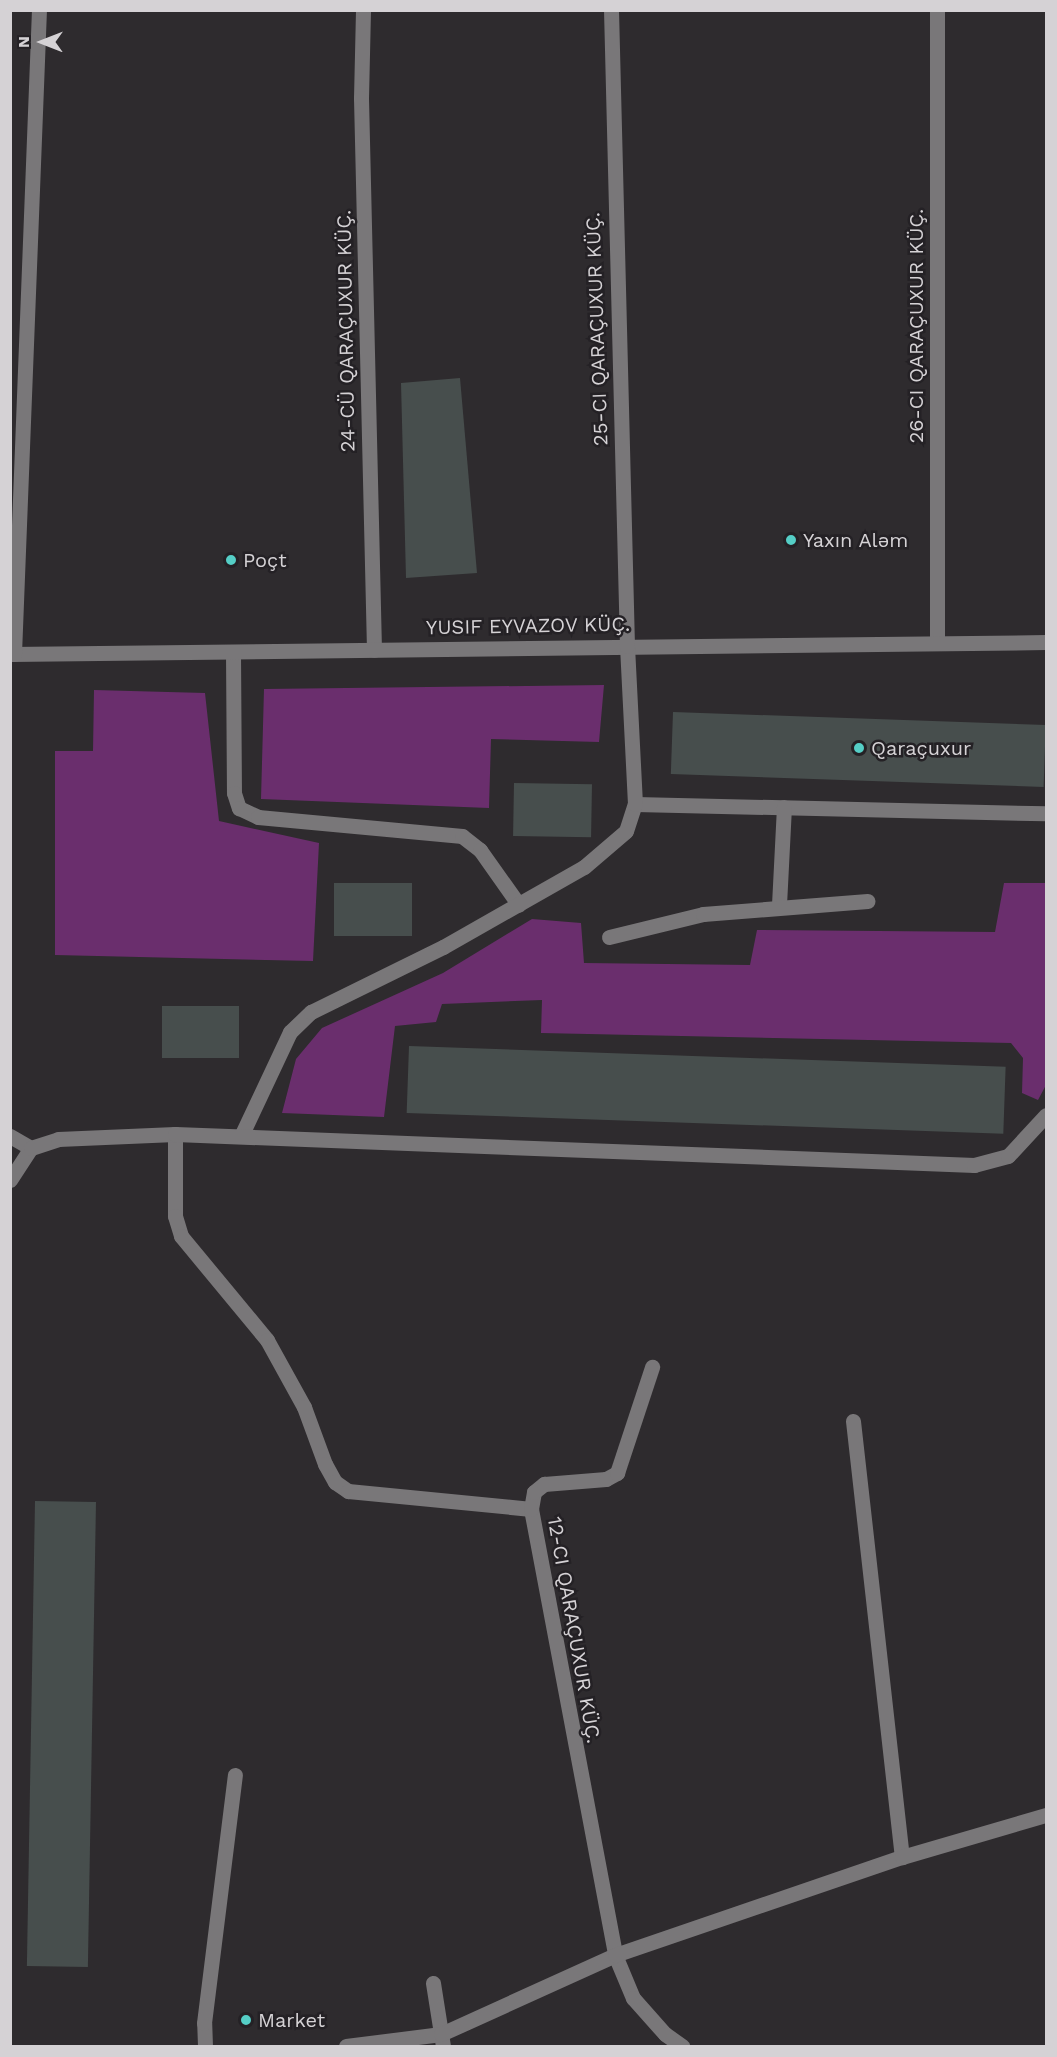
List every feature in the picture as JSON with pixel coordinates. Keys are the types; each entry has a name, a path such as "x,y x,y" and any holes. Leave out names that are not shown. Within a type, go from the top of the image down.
{"street":[{"path":"12,654 39,10"},
{"name":"24-CÜ QARAÇUXUR KÜÇ.","path":"363,10 362,98 374,650"},
{"name":"25-CI QARAÇUXUR KÜÇ.","path":"611,10 627,646 635,804"},
{"path":"937,10 937,640"},
{"name":"YUSIF EYVAZOV KÜÇ.","path":"12,654 233,653 937,640 1047,642"},
{"path":"233,653 234,793 239,808 258,817 462,836 480,850 519,905"},
{"path":"242,1134 290,1032 311,1012 519,905 606,850 626,831 635,804 1047,813"},
{"path":"779,905 784,807"},
{"path":"609,937 703,914 779,905 867,901"},
{"path":"10,1180 31,1148 57,1139 175,1134 242,1134 974,1165 1008,1156 1047,1115"},
{"name":"12-CI QARAÇUXUR KÜÇ.","path":"175,1134 175,1216 181,1236 267,1340 304,1407 325,1464 335,1482 348,1491 531,1509 615,1955 633,1998 665,2034 682,2046"},
{"path":"10,1136 31,1148"},
{"path":"531,1509 534,1492 544,1484 606,1479 617,1473 652,1367"},
{"path":"853,1421 902,1857"},
{"path":"205,2046 204,2023 235,1775"},
{"path":"346,2046 442,2040 615,1955 902,1857 1047,1815"},
{"path":"433,1983 442,2040"}],"shaded area":[{"path":"604,685 599,742 491,739 489,808 261,799 264,689"},
{"path":"94,690 205,693 219,821 319,843 313,961 55,955 55,751 93,751"},
{"path":"1004,883 1046,883 1046,1085 1038,1100 1022,1093 1023,1058 1011,1043 541,1033 542,1000 442,1004 436,1022 395,1026 384,1117 282,1113 296,1059 322,1028 443,973 532,919 581,923 584,963 750,965 757,930 995,932"}],"building":[{"path":"460,378 477,573 406,578 401,383"},
{"name":"Qaraçuxur","path":"673,712 1046,725 1044,787 671,774"},
{"path":"514,783 592,784 591,837 513,836"},
{"path":"334,883 412,883 412,936 334,936"},
{"path":"162,1006 239,1006 239,1058 162,1058"},
{"path":"409,1046 1006,1067 1003,1134 407,1113"},
{"path":"35,1501 96,1502 88,1967 27,1966"}],"place":[{"name":"Yaxın Aləm","path":"791,540"},
{"name":"Poçt","path":"231,560"},
{"name":"Qaraçuxur","path":"859,748"},
{"name":"Market","path":"246,2020"}]}
